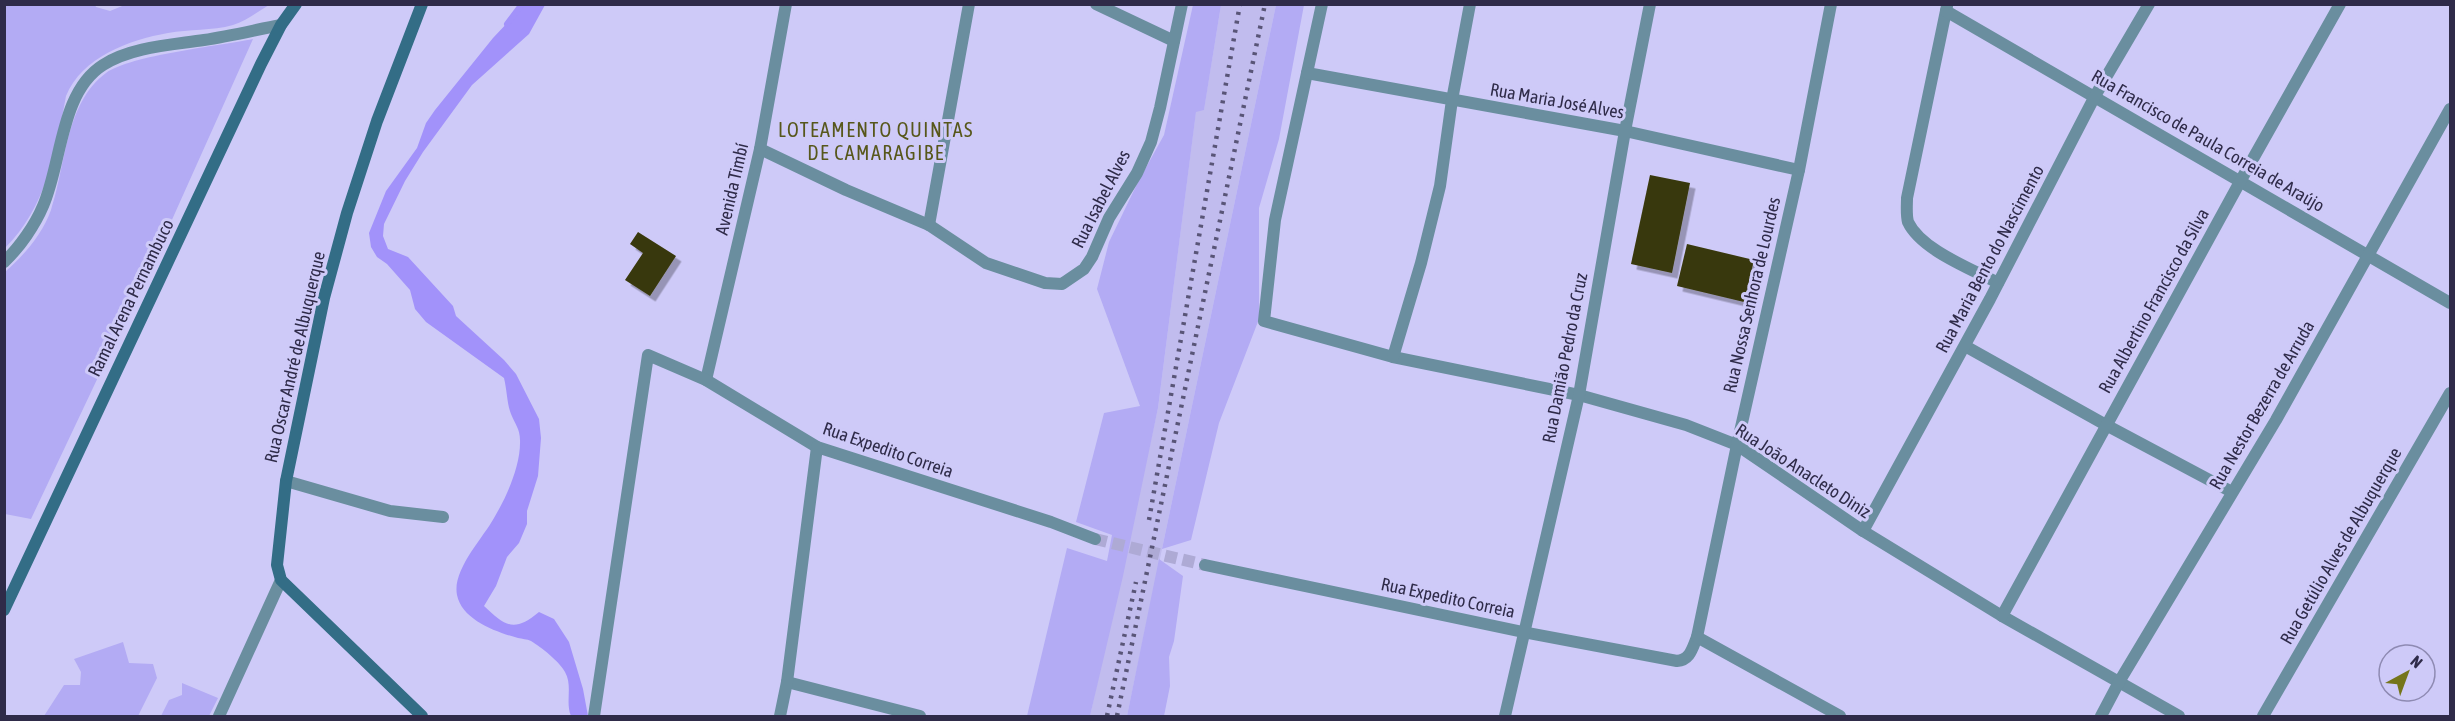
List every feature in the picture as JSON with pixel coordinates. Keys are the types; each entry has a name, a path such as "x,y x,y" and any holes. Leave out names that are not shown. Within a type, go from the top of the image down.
{"street":[{"name":"Ramal Arena Pernambuco","path":"4,610 126,347 150,303 281,25 296,4"},
{"name":"Rua Oscar André de Albuquerque","path":"219,717 281,580 278,565 286,481 324,298 347,213 377,121 422,4"},
{"name":"Avenida Timbí","path":"706,380 760,149 786,4"},
{"path":"929,225 969,4"},
{"path":"1096,4 1174,41"},
{"name":"Rua Isabel Alves","path":"760,149 846,190 929,225 986,263 1019,276 1045,283 1062,284 1074,278 1084,269 1092,257 1109,218 1137,173 1150,142 1160,108 1182,4"},
{"path":"1308,73 1322,4"},
{"path":"1393,357 1431,225 1442,175 1452,100 1470,4"},
{"name":"Rua Damião Pedro da Cruz","path":"1505,717 1579,395 1625,131 1650,4"},
{"name":"Rua Nossa Senhora de Lourdes","path":"1684,660 1690,654 1697,638 1737,445 1799,170 1831,4"},
{"name":"Rua Maria Bento do Nascimento","path":"1863,531 1965,346 2095,96 2149,4"},
{"name":"Rua Albertino Francisco da Silva","path":"2002,616 2340,4"},
{"path":"1946,8 1907,198 1907,220 1919,237 1998,283"},
{"name":"Rua Francisco de Paula Correia de Araújo","path":"1946,8 2451,303"},
{"path":"4,262 22,240 43,206 71,108 85,81 102,65 128,54 281,25"},
{"name":"Rua Maria José Alves","path":"1308,73 1625,131 1799,170"},
{"name":"Rua João Anacleto Diniz","path":"1308,73 1275,220 1264,321 1393,357 1579,395 1686,425 1737,445 1863,531 2002,616 2180,717"},
{"name":"Rua Nestor Bezerra de Arruda","path":"2101,717 2119,682 2232,492 2451,109"},
{"path":"1965,346 2232,492"},
{"name":"Rua Expedito Correia","path":"594,717 648,355 706,380 817,447 1051,522 1095,539"},
{"name":"Rua Getúlio Alves de Albuquerque","path":"2263,717 2451,393"},
{"path":"780,717 787,682 817,447"},
{"path":"286,481 390,511 443,517"},
{"name":"Rua Expedito Correia","path":"1204,566 1523,632 1677,661 1684,660"},
{"path":"281,580 422,717"},
{"path":"1697,638 1840,717"},
{"path":"787,682 920,717"}],"shaded area":[{"path":"127,4 269,5 233,25 168,33 138,40 108,52 83,71 73,82 66,96 53,158 40,197 19,232 5,248 5,5 95,5 110,11"},
{"path":"524,5 545,5 529,34 472,85 423,152 405,181 384,224 383,236 388,249 408,257 453,306 456,316 516,374 539,419 541,438 538,476 527,511 527,524 519,543 507,557 496,586 484,606 498,618 510,624 523,623 539,612 554,619 569,642 583,689 588,716 571,716 567,677 563,668 550,655 531,641 481,624 460,604 457,595 459,575 494,518 508,490 516,470 520,450 519,433 510,410 504,378 426,322 415,309 410,290 387,264 377,257 371,247 369,233 386,191 417,148 426,123 493,38"},
{"path":"1193,5 1221,5 1204,110 1196,112 1158,408 1123,576 1090,716 1027,716 1067,548 1107,561 1112,535 1076,522 1104,413 1140,406 1097,289 1109,242 1164,135"},
{"path":"1221,5 1276,5 1127,716 1090,716 1158,408 1196,111 1204,109"},
{"path":"1276,5 1304,5 1279,139 1259,208 1259,319 1219,423 1191,540 1162,549"},
{"path":"253,39 162,242 31,519 5,514 5,272 32,244 43,228 51,210 69,136 82,101 92,86 106,73 118,67 155,56"},
{"path":"1159,559 1183,576 1174,641 1169,657 1170,686 1164,716 1127,716"},
{"path":"123,642 129,663 153,664 157,678 138,716 44,716 64,685 80,685 81,672 74,659"},
{"path":"182,683 218,698 209,716 161,716 169,700 182,695"}],"building":[{"path":"1650,175 1690,183 1672,273 1631,264"},
{"path":"638,232 676,256 650,296 625,280 643,253 630,244"},
{"path":"1687,244 1754,260 1744,302 1677,286"}],"waterway":[{"path":"507,24 522,4"}],"tunnel":[{"path":"1095,539 1205,565"}],"railway":[{"path":"1149,520 1240,4"},
{"path":"1117,716 1265,4"},
{"path":"1107,716 1136,582"}],"district":[{"name":"LOTEAMENTO QUINTAS DE CAMARAGIBE","path":"876,142"}]}
